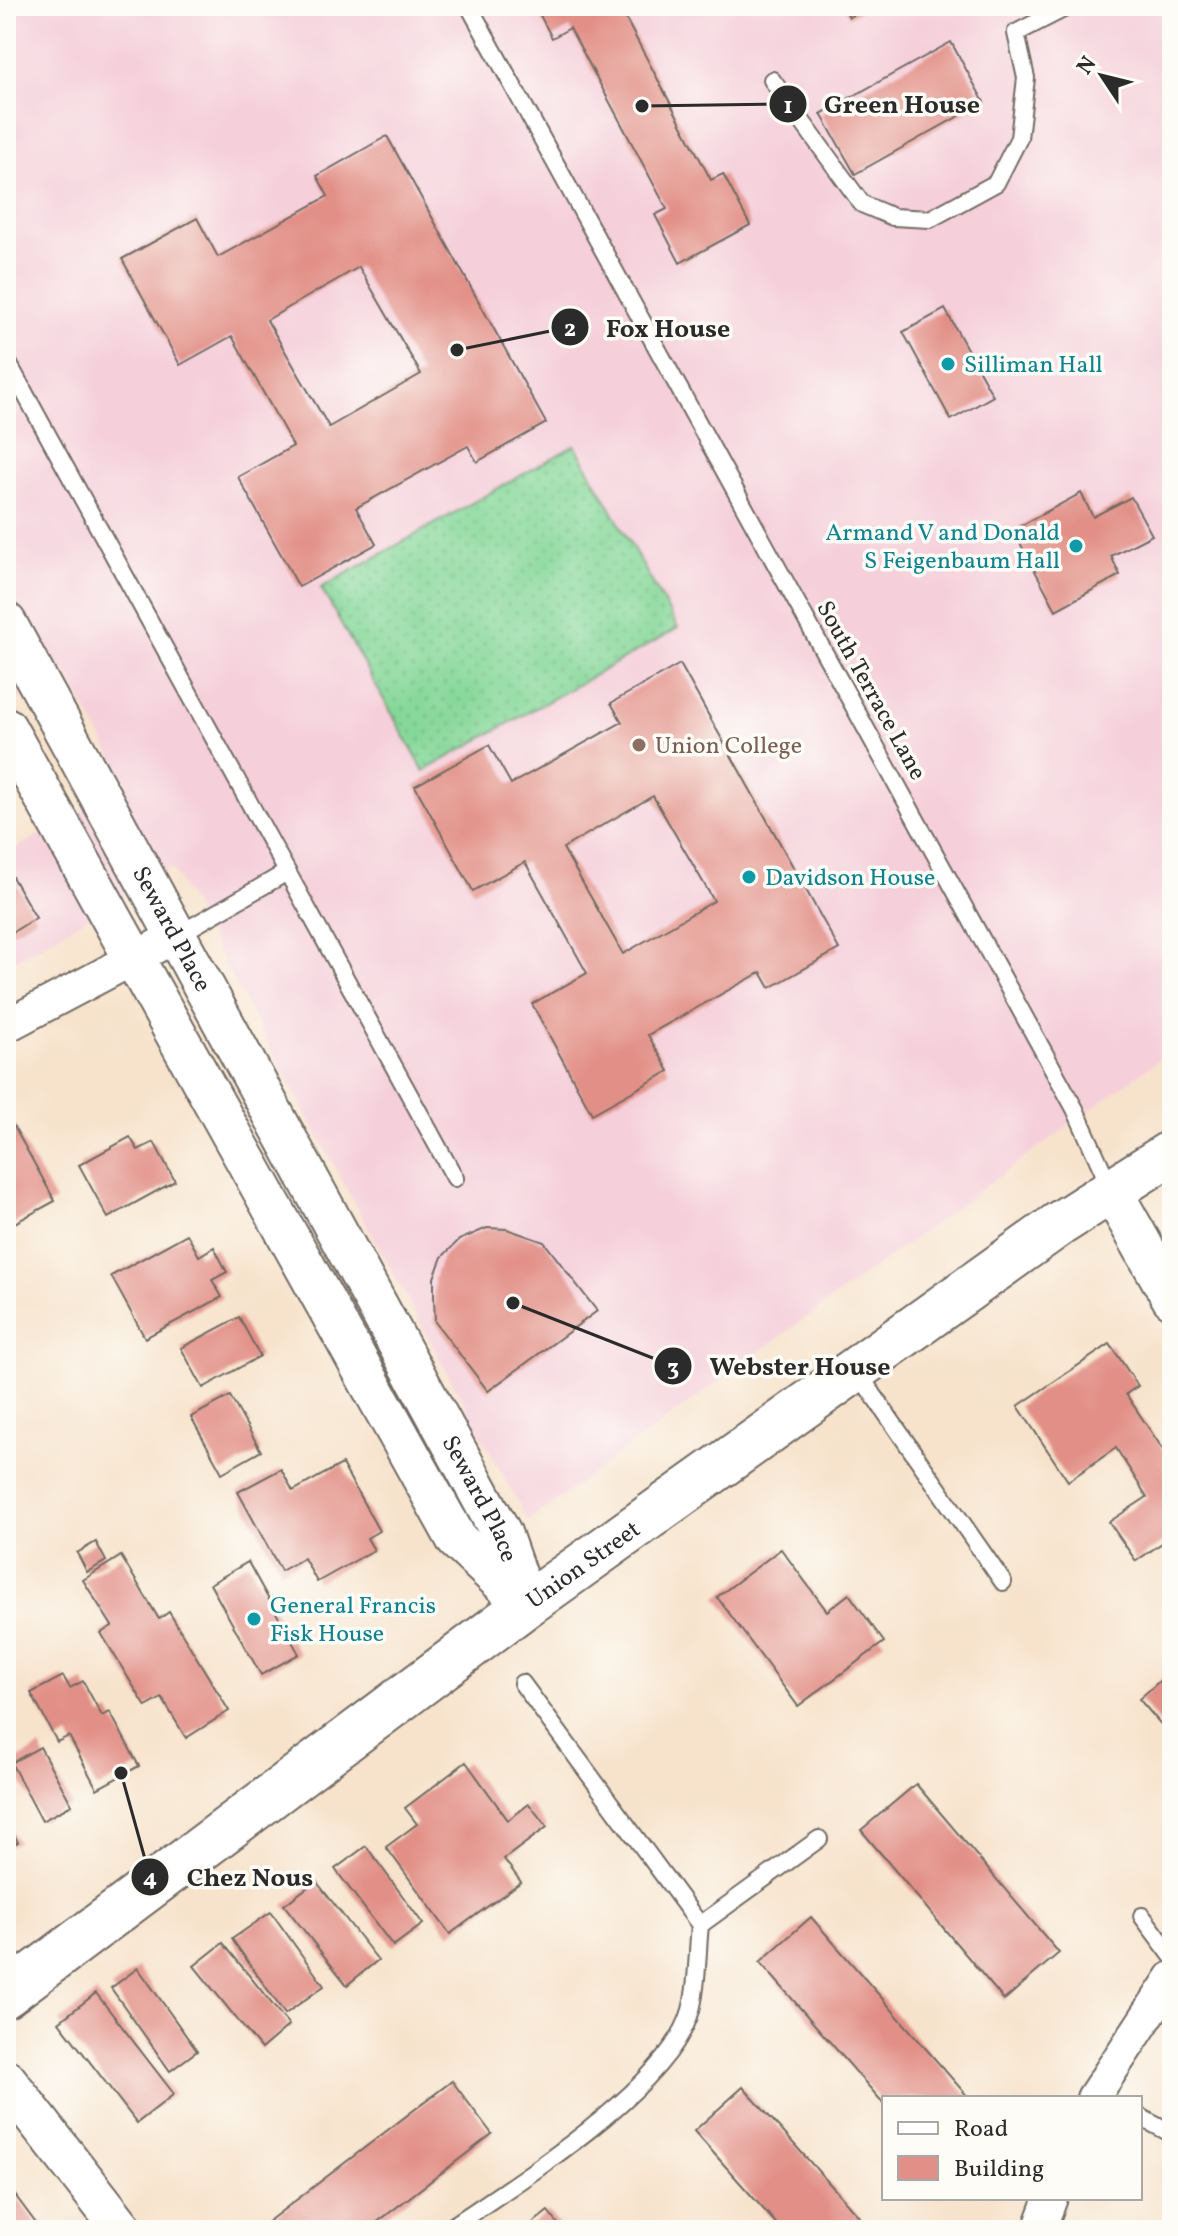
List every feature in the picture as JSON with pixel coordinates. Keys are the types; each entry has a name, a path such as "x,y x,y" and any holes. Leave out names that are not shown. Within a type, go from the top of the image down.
{"main road":[{"name":"Union Street","path":"6,1995 526,1605 1111,1190 1172,1152"}],"street":[{"name":"Seward Place","path":"6,623 501,1533 526,1605"},
{"name":"Seward Place","path":"6,728 457,1540 526,1605"},
{"path":"6,1026 176,936"},
{"path":"1111,1190 1172,1298"},
{"path":"1098,2096 1172,1978"},
{"path":"6,2080 123,2230"},
{"path":"1039,2230 1050,2200"}],"lane":[{"name":"South Terrace Lane","path":"469,6 1075,1109 1111,1190"},
{"path":"772,80 862,204 893,217 930,219 996,183 1019,138 1026,78 1016,33 1069,6"},
{"path":"6,359 455,1178"},
{"path":"176,936 287,872"},
{"path":"856,1370 1003,1582"},
{"path":"447,2230 579,2140 670,2055 691,2011 700,1925 522,1683"},
{"path":"700,1925 819,1839"},
{"path":"1142,1916 1172,1956"},
{"path":"1142,2118 1172,2134"}],"shaded area":[{"name":"Union College","path":"6,6 1172,6 1172,1050 528,1521 172,868 6,965 6,854 127,784 66,673 6,706"}],"green space":[{"path":"575,445 678,628 424,771 321,588"}],"building":[{"path":"535,6 619,6 711,180 723,174 750,225 680,263 655,215 667,209 570,28 552,38"},
{"path":"843,6 868,6 849,17"},
{"path":"951,42 984,102 855,174 821,114"},
{"path":"387,136 546,423 477,462 468,446 356,508 376,544 299,587 238,477 293,446 232,336 180,365 122,259 197,218 218,257 328,196 317,176","holes":["359,267 421,374 329,427 267,320"]},
{"name":"Silliman Hall","path":"945,309 993,396 951,420 903,332"},
{"name":"Armand V and Donald S Feigenbaum Hall","path":"1081,493 1093,517 1131,497 1152,535 1111,556 1120,575 1056,610 1013,530"},
{"name":"Davidson House","path":"680,664 839,949 770,988 761,972 648,1035 669,1071 592,1114 532,1004 587,973 525,862 473,891 415,786 489,745 511,784 622,722 611,703","holes":["653,796 714,901 623,954 563,848"]},
{"path":"11,875 36,918 6,936 6,878"},
{"path":"6,1112 55,1201 13,1224 6,1212"},
{"path":"130,1137 138,1150 154,1142 175,1181 108,1218 79,1165"},
{"path":"487,1228 507,1229 544,1242 597,1311 488,1391 435,1322 434,1296 434,1278 442,1257 459,1240"},
{"path":"187,1234 199,1256 214,1247 227,1272 212,1280 222,1297 145,1338 111,1276"},
{"path":"239,1317 260,1356 203,1388 181,1348"},
{"path":"1110,1344 1138,1386 1126,1394 1172,1463 1172,1536 1136,1561 1109,1522 1147,1497 1116,1448 1068,1481 1018,1406"},
{"path":"230,1396 261,1451 222,1473 191,1417"},
{"path":"342,1464 379,1531 367,1538 374,1550 317,1582 304,1558 281,1571 238,1492 281,1469 293,1491"},
{"path":"96,1542 106,1561 87,1572 77,1553"},
{"path":"781,1549 827,1611 849,1594 884,1642 798,1706 717,1597"},
{"path":"121,1556 159,1619 169,1612 229,1711 186,1738 162,1698 146,1707 101,1633 112,1626 83,1580"},
{"name":"General Francis Fisk House","path":"248,1562 299,1654 261,1675 210,1584"},
{"path":"1172,1670 1172,1737 1139,1699"},
{"path":"63,1676 70,1688 83,1681 102,1716 110,1712 139,1766 97,1789 69,1736 57,1742 31,1693"},
{"path":"40,1747 72,1805 42,1821 11,1763"},
{"path":"466,1762 508,1820 529,1804 547,1827 504,1859 521,1882 450,1934 386,1847 417,1824 405,1808"},
{"path":"916,1784 1059,1953 1004,2000 861,1830"},
{"path":"6,1820 18,1842 6,1848"},
{"path":"366,1846 423,1924 393,1946 335,1869"},
{"path":"316,1881 378,1960 347,1985 284,1905"},
{"path":"271,1912 324,1986 285,2014 232,1939"},
{"path":"811,1917 967,2096 882,2096 882,2102 760,1962"},
{"path":"223,1943 289,2025 261,2049 194,1966"},
{"path":"138,1968 197,2051 170,2071 111,1988"},
{"path":"96,1993 174,2094 137,2123 59,2022"},
{"path":"452,2081 492,2134 367,2230 257,2230"},
{"path":"743,2087 871,2230 782,2230 694,2131"},
{"path":"6,2183 41,2230 6,2230"},
{"path":"548,2211 563,2230 524,2230"}],"place":[{"name":"Green House","path":"642,106"},
{"name":"Fox House","path":"457,350"},
{"name":"Silliman Hall","path":"948,364"},
{"name":"Armand V and Donald S Feigenbaum Hall","path":"1076,546"},
{"name":"Union College","path":"639,745"},
{"name":"Davidson House","path":"749,877"},
{"name":"Webster House","path":"513,1303"},
{"name":"General Francis Fisk House","path":"254,1619"},
{"name":"Chez Nous","path":"121,1773"}]}
